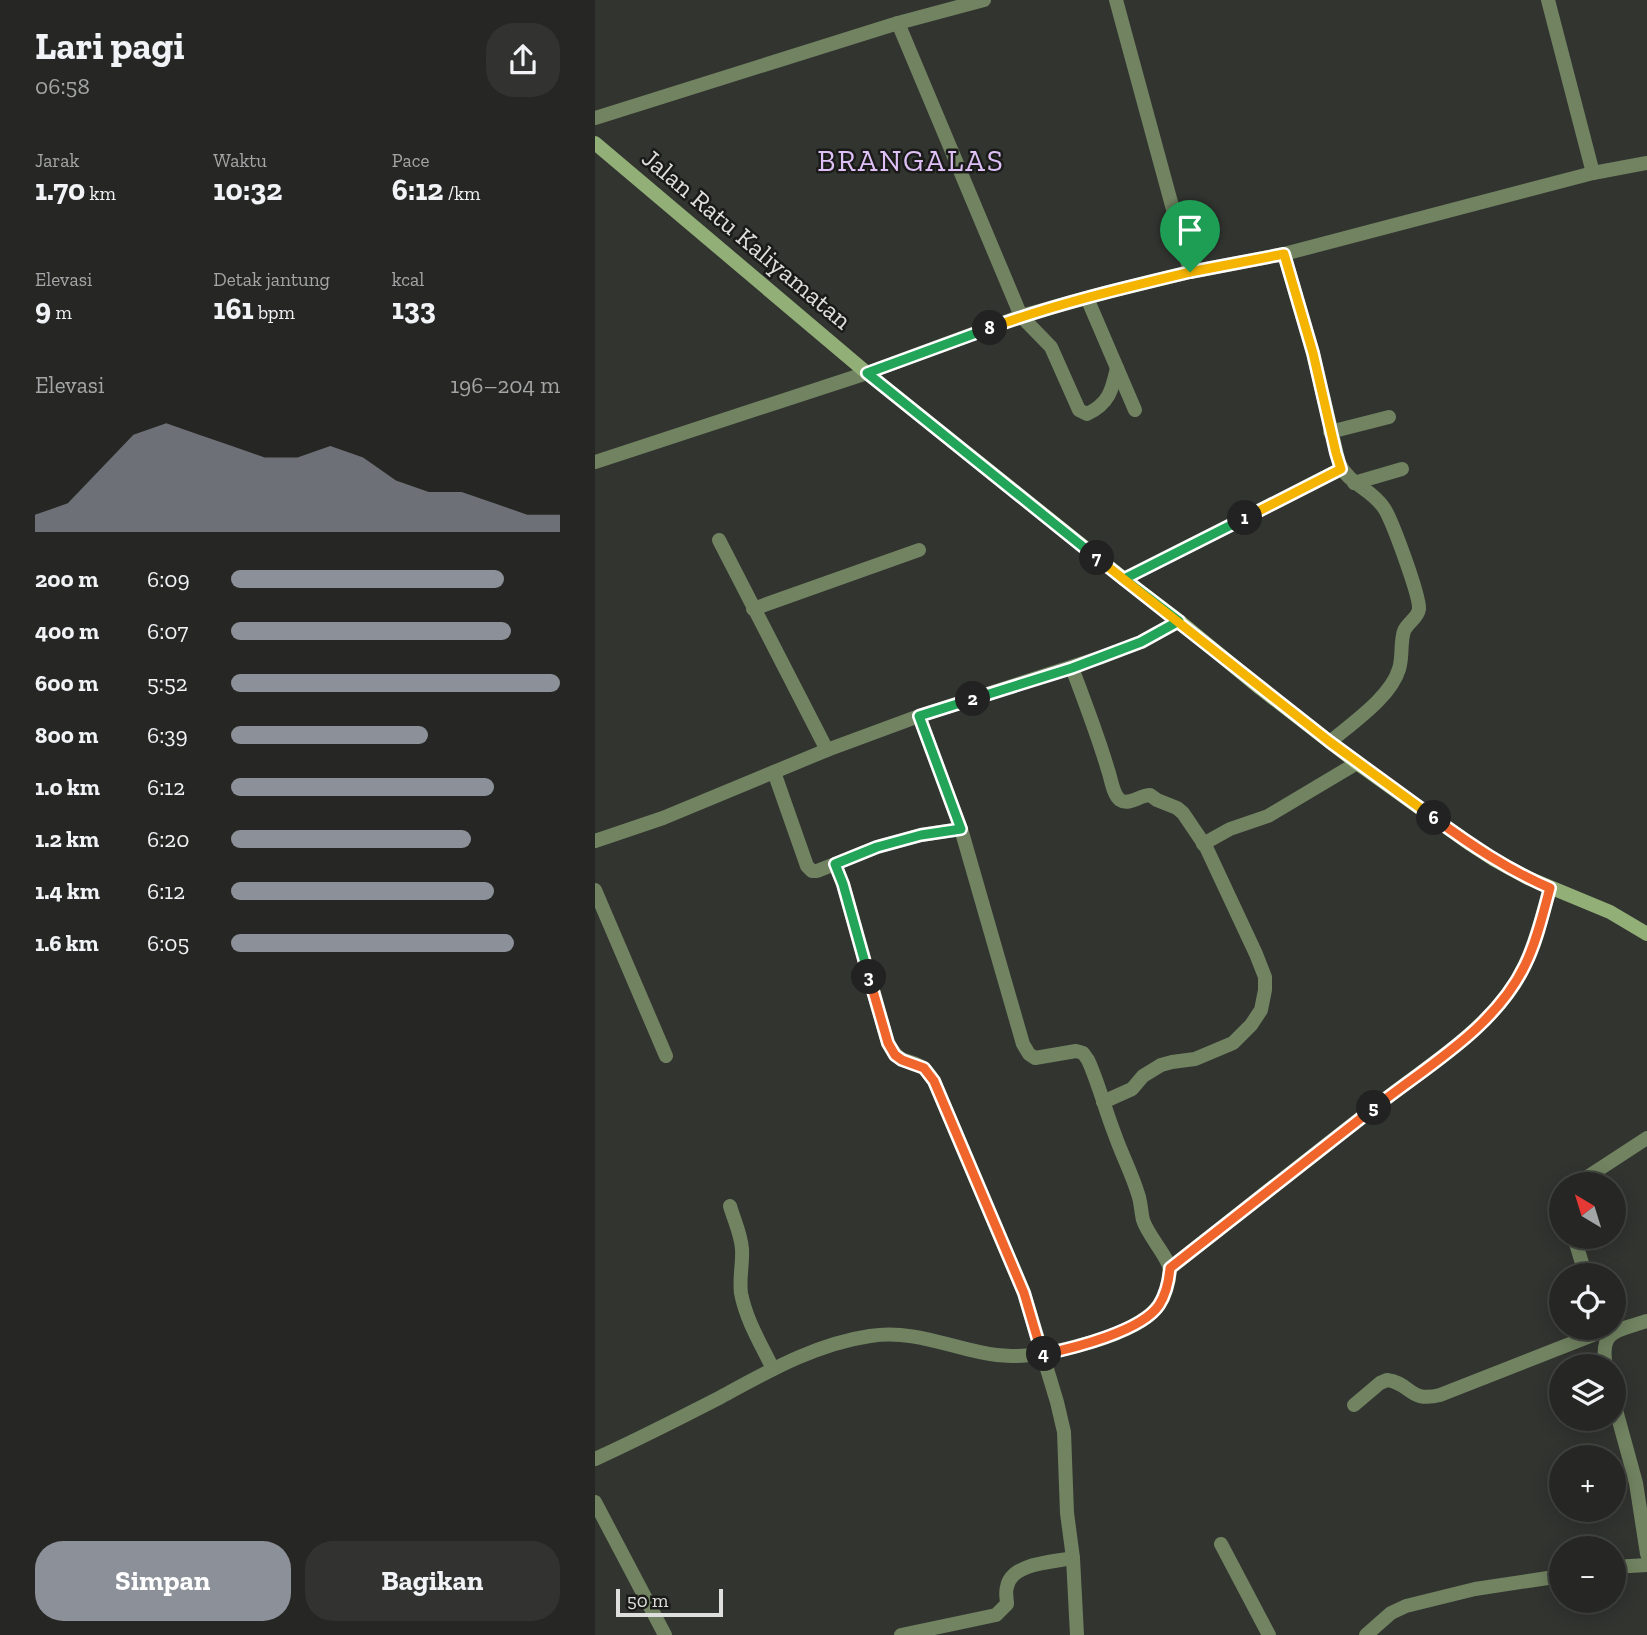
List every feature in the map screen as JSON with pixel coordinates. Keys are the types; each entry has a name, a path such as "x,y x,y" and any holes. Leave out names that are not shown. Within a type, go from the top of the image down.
{"main road":[{"name":"Jalan Ratu Kaliyamatan","path":"595,143 867,373 1357,763 1481,852 1528,878 1610,912 1647,933"}],"street":[{"path":"595,118 898,23 984,0"},
{"path":"1116,0 1190,272"},
{"path":"1548,0 1593,173"},
{"path":"898,23 1021,316 1051,347 1079,410 1087,414 1101,406 1112,389 1117,368"},
{"path":"595,462 867,373 1021,316 1190,272 1284,254 1593,173 1647,163"},
{"path":"1284,254 1308,333 1341,469 1347,477 1373,494 1386,511 1398,539 1419,610 1404,631 1401,661 1393,682 1373,705 1330,742"},
{"path":"1087,298 1135,410"},
{"path":"1330,432 1389,417"},
{"path":"1124,579 1341,469"},
{"path":"1355,483 1402,469"},
{"path":"719,540 827,750"},
{"path":"753,609 919,550"},
{"path":"595,842 663,818 827,750 919,716 1072,668 1141,642 1179,621"},
{"path":"1072,668 1117,797 1122,802 1130,802 1150,794 1183,813 1203,844 1265,978 1261,1010 1233,1043 1195,1059 1161,1065 1143,1076 1132,1089 1103,1102"},
{"path":"595,1459 773,1369 827,1345 873,1335 917,1336 998,1355 1042,1354 1073,1348 1105,1337 1148,1316 1158,1307 1162,1298 1170,1268 1143,1219 1139,1195 1092,1068 1083,1053 1076,1051 1035,1058 1025,1048 961,829 919,716"},
{"path":"1203,844 1230,829 1268,816 1357,763"},
{"path":"774,772 807,866 812,871 877,847 921,835 961,829"},
{"path":"835,864 888,1043 895,1055 924,1068 934,1081 1019,1281 1042,1354 1064,1432 1067,1513 1073,1558 1077,1635"},
{"path":"1170,1268 1434,1063 1489,1015 1526,964 1550,888"},
{"path":"595,890 666,1056"},
{"path":"1595,1172 1647,1138"},
{"path":"730,1206 741,1241 740,1279 743,1302 773,1369"},
{"path":"1626,1328 1647,1321"},
{"path":"1354,1405 1387,1380 1397,1382 1408,1391 1426,1398 1585,1340"},
{"path":"1622,1431 1636,1483 1647,1554"},
{"path":"595,1502 664,1635"},
{"path":"1221,1544 1269,1635"},
{"path":"901,1635 996,1615 1007,1605 1007,1585 1016,1572 1024,1567 1073,1558"},
{"path":"1626,1566 1647,1565"},
{"path":"1366,1635 1384,1618 1406,1606 1475,1589 1549,1578"}],"district":[{"name":"BRANGALAS","path":"911,161"}],"route":[{"path":"1190,272 1021,316 867,373 1124,579 1179,621 1260,688 1357,763 1493,859 1550,888 1526,964 1504,998 1470,1033 1170,1268 1158,1307 1148,1316 1117,1333 1082,1345 1042,1354 1024,1293 934,1081 924,1068 895,1055 888,1043 835,864 877,847 921,835 961,829 919,716 1103,657 1141,642 1179,621 1124,579 1341,469 1313,353 1284,254 1190,272"}]}
